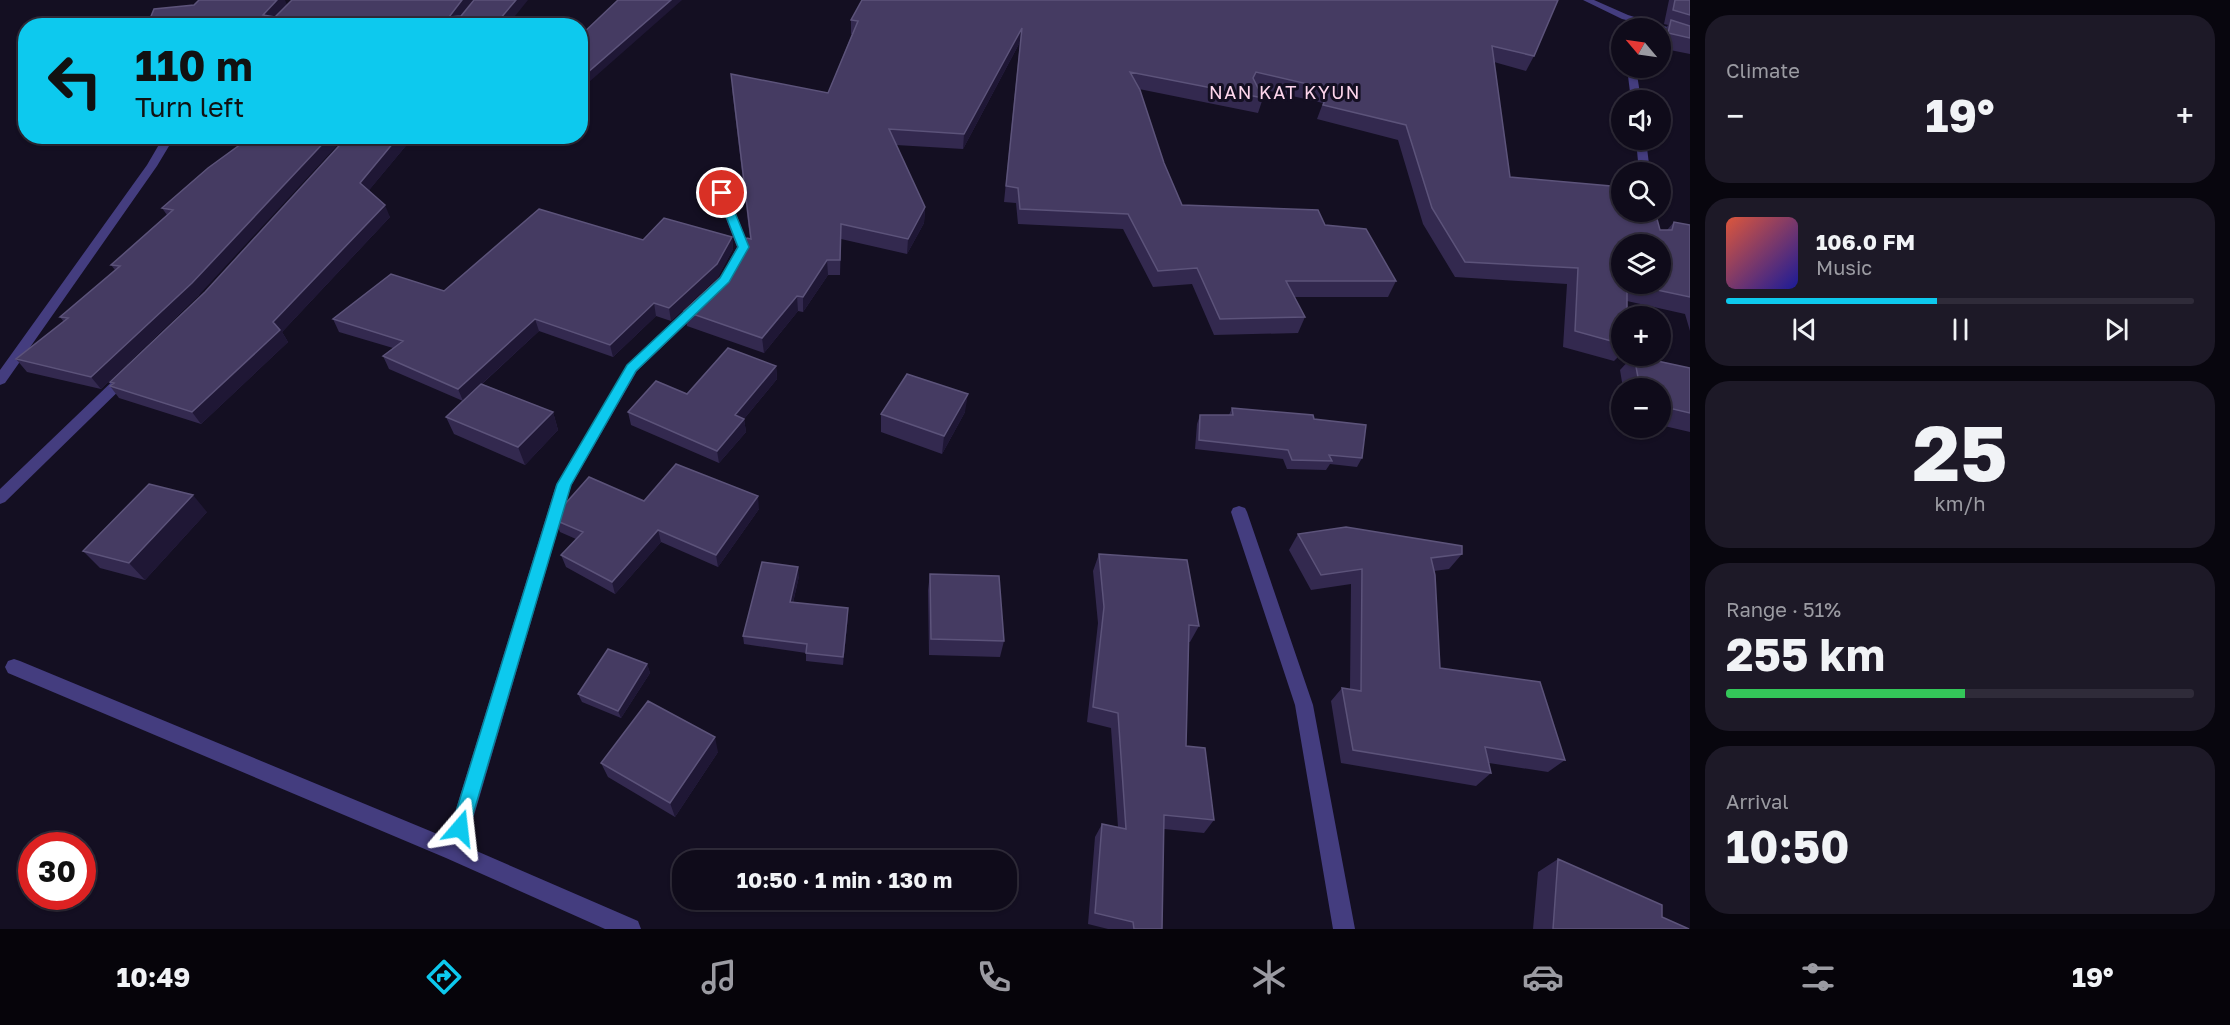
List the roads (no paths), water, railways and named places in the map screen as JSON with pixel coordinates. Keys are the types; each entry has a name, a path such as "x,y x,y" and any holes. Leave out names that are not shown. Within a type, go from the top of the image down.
{"street":[{"path":"1587,0 1625,17 1690,37"},
{"path":"0,380 152,166 165,144"},
{"path":"722,193 743,247 725,280"},
{"path":"453,851 564,484 632,368 708,296"},
{"path":"0,498 137,366"},
{"path":"1239,512 1304,705 1344,929"},
{"path":"14,667 453,851 630,929"}],"district":[{"name":"NAN KAT KYUN","path":"1285,93"}]}
